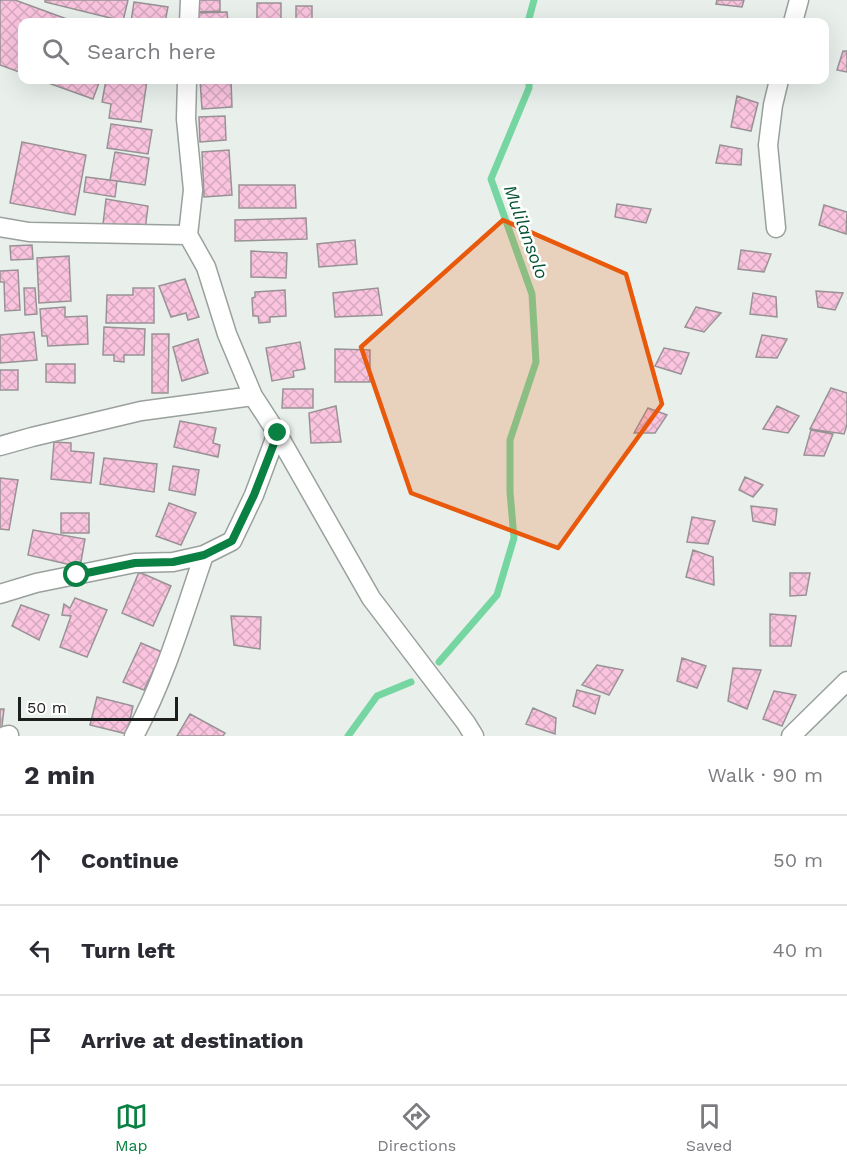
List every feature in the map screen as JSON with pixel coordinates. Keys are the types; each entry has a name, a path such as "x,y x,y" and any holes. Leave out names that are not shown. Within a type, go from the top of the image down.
{"street":[{"path":"189,18 190,0"},
{"path":"794,18 799,0"},
{"path":"187,84 186,119 193,190 188,235 206,267 227,334 253,396 278,433 371,598 474,736"},
{"path":"776,228 768,145 778,84"},
{"path":"0,227 29,232 188,235"},
{"path":"0,446 141,411 253,396"},
{"path":"0,594 36,583 135,563 173,562 204,555 232,541 254,495 278,433"},
{"path":"134,736 172,650 204,555"},
{"path":"791,736 847,681"}],"highlighted area":[{"path":"503,220 626,274 662,404 558,548 411,493 361,347"}],"building":[{"path":"0,0 15,0 64,18 18,18 18,72 0,65"},
{"path":"45,0 128,0 124,18 111,18 45,2"},
{"path":"197,0 220,0 220,11 198,12"},
{"path":"717,0 744,0 742,7 716,4"},
{"path":"134,2 168,7 166,18 132,18"},
{"path":"257,3 281,3 281,18 257,18"},
{"path":"296,6 312,6 312,18 296,18"},
{"path":"227,12 228,18 197,18 197,13"},
{"path":"843,51 847,51 847,72 837,70"},
{"path":"51,84 99,84 93,99"},
{"path":"105,84 146,84 141,122 109,118 111,104 102,102"},
{"path":"200,84 231,84 232,107 202,109"},
{"path":"737,96 758,103 751,131 731,127"},
{"path":"225,116 226,140 200,142 199,117"},
{"path":"111,124 152,130 148,154 107,148"},
{"path":"22,142 86,155 75,215 10,203"},
{"path":"720,145 742,149 741,165 716,163"},
{"path":"229,150 232,195 204,197 202,152"},
{"path":"115,152 149,158 145,185 110,180"},
{"path":"86,177 117,181 115,197 84,192"},
{"path":"239,185 295,185 296,208 239,208"},
{"path":"106,199 148,206 145,230 103,224"},
{"path":"617,204 651,209 646,223 615,217"},
{"path":"824,205 847,212 846,234 819,225"},
{"path":"306,218 307,239 235,241 235,220"},
{"path":"355,240 357,264 319,267 317,244"},
{"path":"32,245 33,259 11,260 10,246"},
{"path":"741,250 771,254 764,272 738,269"},
{"path":"251,251 287,253 286,278 251,277"},
{"path":"69,256 71,301 39,303 37,258"},
{"path":"18,270 20,310 5,311 4,282 0,282 0,271"},
{"path":"185,279 199,317 188,320 186,313 171,317 159,286"},
{"path":"24,288 35,288 37,314 25,315"},
{"path":"133,288 154,288 154,323 106,323 107,295 133,295"},
{"path":"378,288 382,315 335,317 333,293"},
{"path":"285,290 286,316 270,317 270,322 259,323 258,316 253,316 252,298 255,297 255,292"},
{"path":"816,291 843,293 835,310 818,307"},
{"path":"753,293 776,297 777,317 750,314"},
{"path":"65,307 65,317 87,316 88,344 48,346 47,336 42,336 40,309"},
{"path":"696,307 721,313 704,332 685,327"},
{"path":"104,327 145,329 144,355 124,355 124,362 114,361 114,355 103,355"},
{"path":"34,332 37,360 0,363 0,335"},
{"path":"152,334 169,334 168,393 152,393"},
{"path":"762,335 787,339 777,358 756,357"},
{"path":"198,339 208,373 182,381 173,347"},
{"path":"300,342 305,369 293,371 294,377 272,381 266,348"},
{"path":"664,348 689,353 681,374 655,366"},
{"path":"335,349 370,350 370,382 335,382"},
{"path":"46,364 75,364 75,383 46,382"},
{"path":"0,370 18,370 18,390 0,390"},
{"path":"831,388 847,393 847,425 844,434 810,429"},
{"path":"283,389 313,389 313,408 282,408"},
{"path":"336,406 341,442 311,443 309,413"},
{"path":"777,406 799,416 788,433 763,429"},
{"path":"648,408 667,415 655,433 634,433"},
{"path":"180,421 216,428 213,443 220,445 218,457 174,447"},
{"path":"811,430 833,434 824,456 804,455"},
{"path":"54,442 71,443 71,451 94,453 91,483 51,479"},
{"path":"104,458 157,464 154,492 100,484"},
{"path":"173,466 199,470 195,495 169,490"},
{"path":"745,477 763,485 753,497 739,490"},
{"path":"0,478 18,480 9,530 0,529"},
{"path":"169,503 196,513 181,545 156,536"},
{"path":"751,506 777,509 775,525 753,521"},
{"path":"61,513 89,513 89,533 61,533"},
{"path":"692,517 715,521 708,544 687,542"},
{"path":"33,530 85,539 80,567 28,555"},
{"path":"693,550 713,557 714,585 686,577"},
{"path":"139,572 171,586 153,626 122,613"},
{"path":"790,573 810,573 806,595 790,596"},
{"path":"75,598 107,610 87,657 60,647 71,616 62,615 64,604 70,608"},
{"path":"21,605 49,615 39,640 12,626"},
{"path":"770,614 796,616 791,646 770,646"},
{"path":"231,616 261,617 260,649 234,645"},
{"path":"141,643 162,652 144,690 123,682"},
{"path":"682,658 706,666 697,688 677,681"},
{"path":"597,665 623,670 609,695 582,685"},
{"path":"733,668 761,670 747,709 728,701"},
{"path":"577,690 600,696 595,714 573,706"},
{"path":"774,691 796,695 782,726 763,719"},
{"path":"97,697 133,706 127,734 90,725"},
{"path":"533,708 556,718 555,734 526,724"},
{"path":"0,709 4,709 1,734 0,734"},
{"path":"190,714 225,733 223,736 177,736"}],"waterway":[{"name":"Mulilansolo","path":"529,18 534,0"},
{"name":"Mulilansolo","path":"439,662 497,595 514,538 510,492 510,440 536,362 532,294 491,179 529,84"},
{"name":"Mulilansolo","path":"348,736 377,696 411,682"}],"route":[{"path":"77,575 135,563 173,562 204,555 232,541 254,495 278,433"}]}
